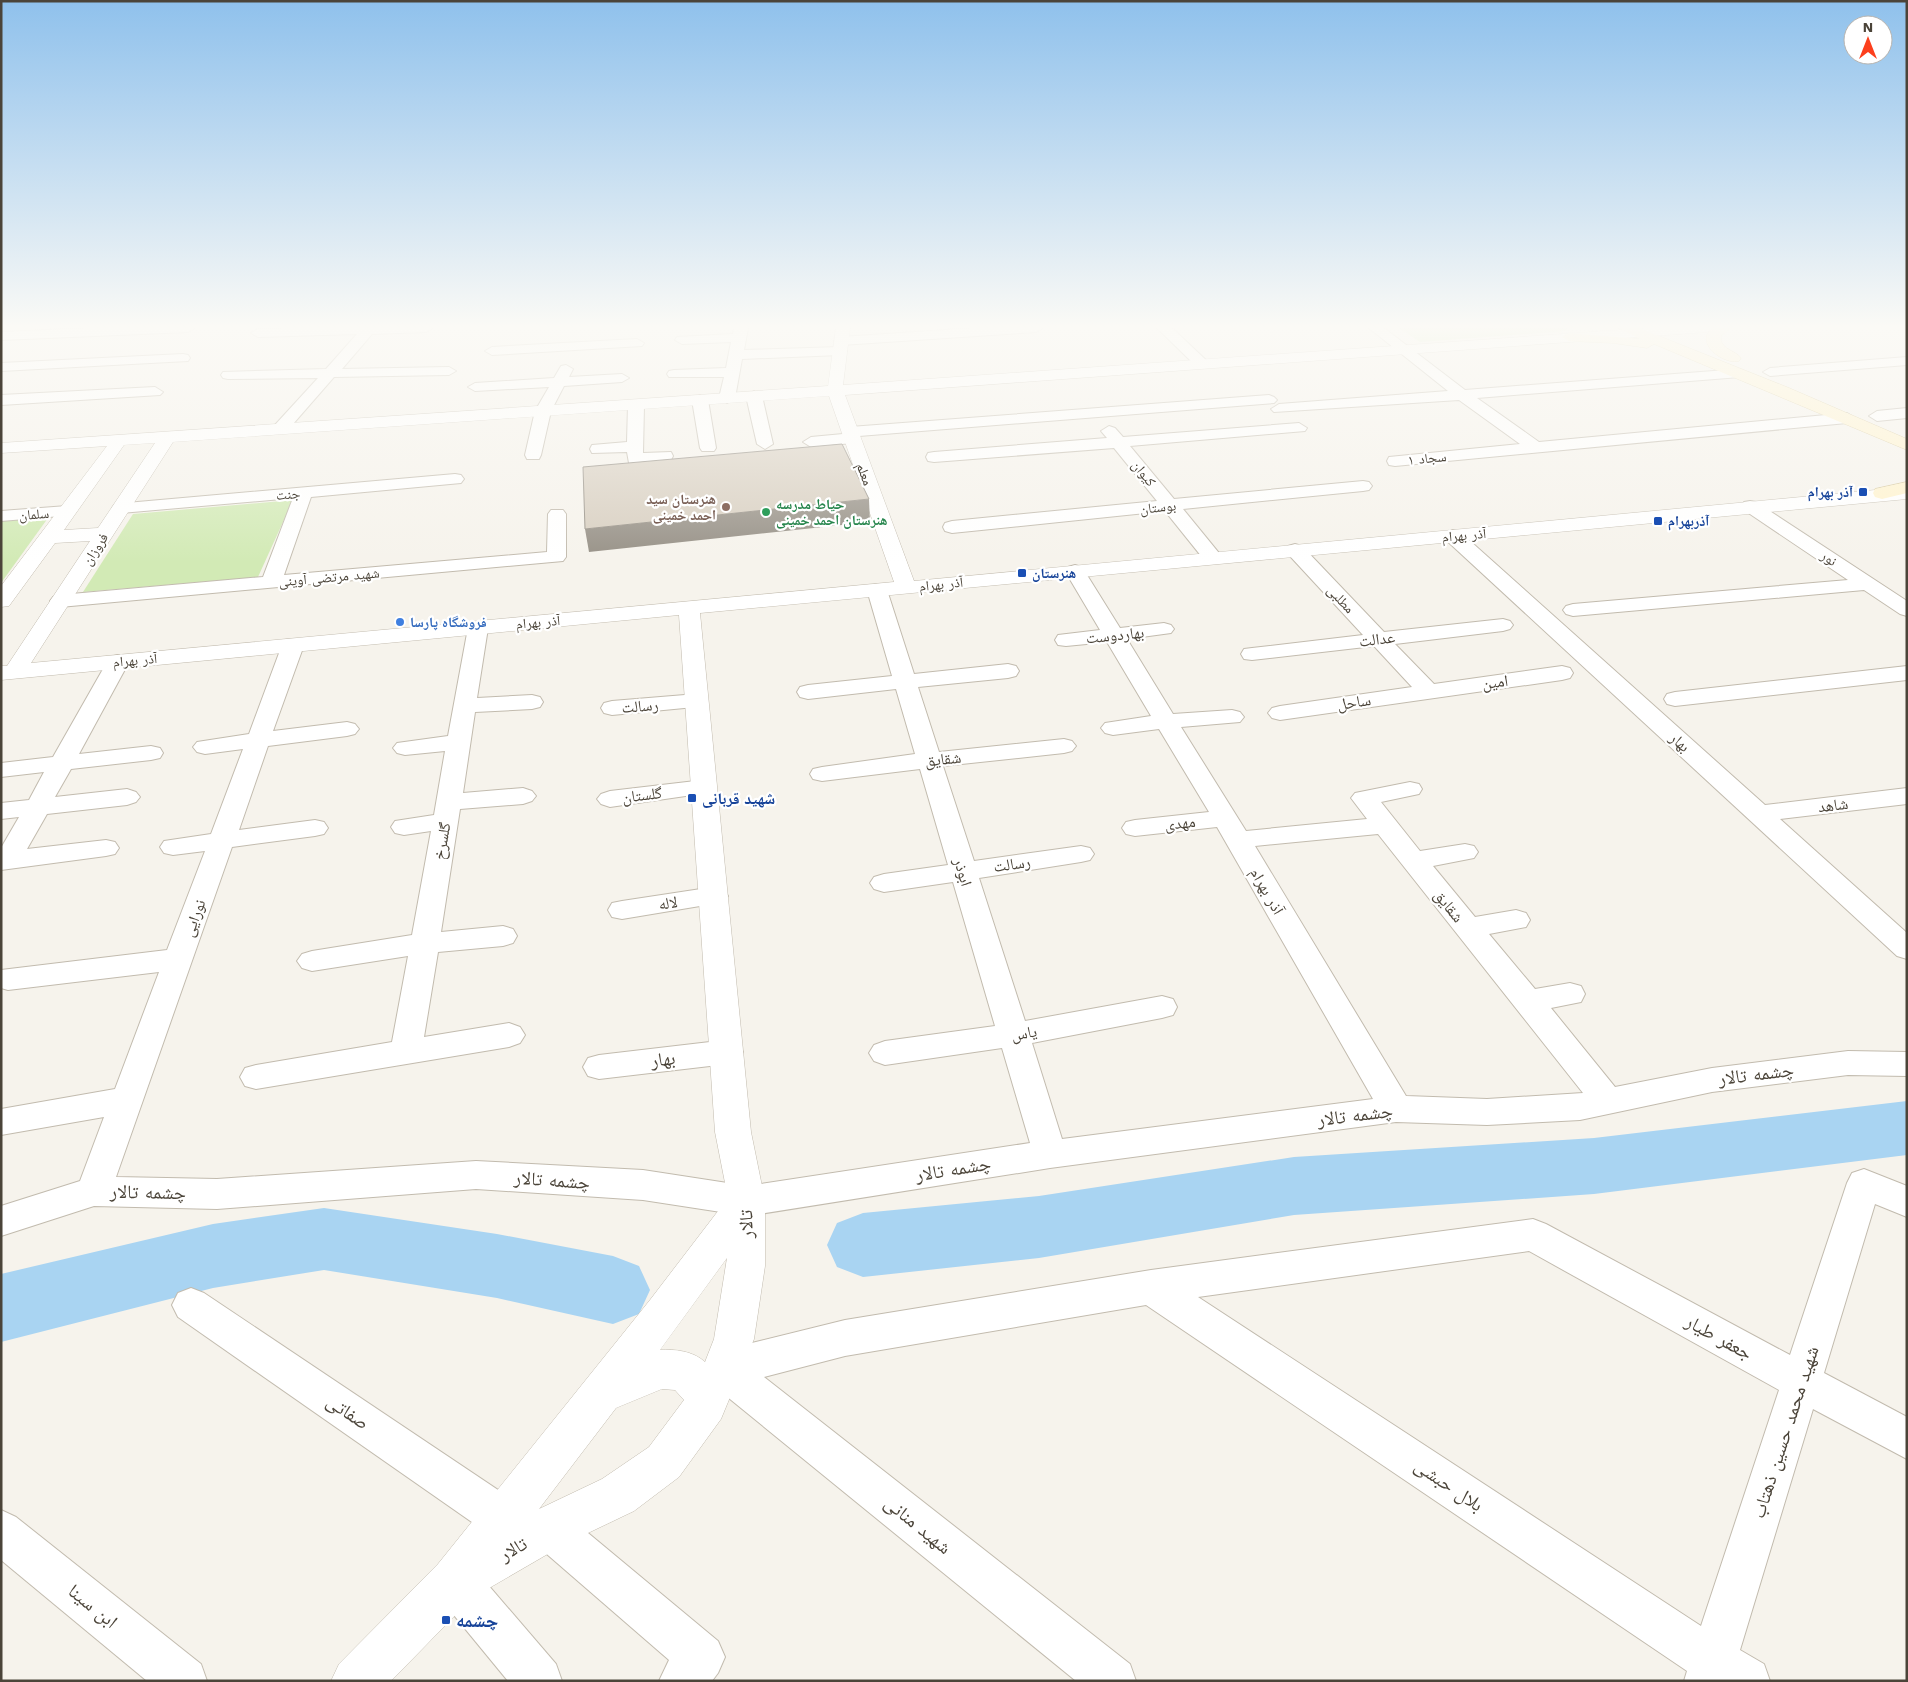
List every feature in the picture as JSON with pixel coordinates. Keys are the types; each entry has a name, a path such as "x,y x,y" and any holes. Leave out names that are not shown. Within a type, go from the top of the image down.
{"main road":[{"path":"1822,406 1907,446"},
{"path":"1854,406 1907,429"},
{"path":"1882,494 1907,491"}],"street":[{"path":"280,429 300,406"},
{"path":"533,455 546,406"},
{"path":"1,448 115,446 121,449 280,429 613,406"},
{"path":"636,406 635,459 664,456"},
{"path":"701,406 708,448"},
{"path":"756,406 765,444"},
{"name":"معلم","path":"841,406 906,588"},
{"path":"811,442 851,435 1091,412 1217,406"},
{"path":"1478,406 1535,447"},
{"name":"کیوان","path":"1091,412 1118,441 1213,558"},
{"path":"1877,416 1907,413"},
{"name":"سجاد ۱","path":"1395,461 1847,418"},
{"path":"934,457 1299,428"},
{"name":"فروزان","path":"6,669 32,647 162,443"},
{"path":"1,601 115,446"},
{"path":"598,449 635,446"},
{"name":"جنت","path":"121,508 455,479"},
{"name":"بوستان","path":"952,527 1363,486"},
{"path":"272,583 304,492"},
{"name":"آذر بهرام","path":"6,669 118,662 293,646 1882,494"},
{"name":"نور","path":"1750,506 1907,610"},
{"name":"سلمان","path":"1,516 67,512"},
{"name":"شهید مرتضی آوینی","path":"60,601 556,557 557,514"},
{"path":"48,537 104,534"},
{"name":"بهار","path":"1453,536 1907,949"},
{"name":"مطلبی","path":"1295,550 1428,691"},
{"name":"آذر بهرام","path":"1075,571 1231,829 1396,1109"},
{"path":"1573,610 1868,584"},
{"name":"ابوذر","path":"877,590 1050,1154"},
{"path":"689,608 733,1132 747,1201"},
{"name":"عدالت","path":"1252,654 1503,625"},
{"name":"گلسرخ","path":"406,1053 478,628"},
{"name":"بهاردوست","path":"1066,640 1164,629"},
{"name":"نورایی","path":"94,1191 293,646"},
{"path":"5,860 38,807 118,662"},
{"path":"808,692 904,680 1008,671"},
{"path":"1675,699 1907,673"},
{"name":"امین","path":"1428,691 1562,674"},
{"name":"ساحل","path":"1280,714 1428,691"},
{"name":"رسالت","path":"612,708 697,701"},
{"path":"465,706 532,702"},
{"path":"1113,728 1166,721 1232,716"},
{"path":"206,747 347,729"},
{"path":"405,748 459,742"},
{"name":"شقایق","path":"822,774 929,760 1064,746"},
{"path":"1,770 151,753"},
{"name":"گلستان","path":"610,799 704,787"},
{"name":"شقایق","path":"1410,789 1364,798 1526,1002 1608,1101"},
{"path":"404,827 447,812 522,796"},
{"name":"شاهد","path":"1759,814 1907,796"},
{"path":"1,811 127,797"},
{"path":"1231,829 1385,825"},
{"path":"173,847 315,828"},
{"name":"مهدی","path":"1135,828 1231,829"},
{"path":"5,860 106,848"},
{"path":"1413,861 1465,852"},
{"name":"رسالت","path":"884,883 962,870 1081,854"},
{"name":"لاله","path":"622,910 714,896"},
{"path":"1467,928 1516,920"},
{"path":"312,961 425,944 503,936"},
{"path":"8,979 179,959"},
{"path":"1526,1002 1570,994"},
{"name":"یاس","path":"885,1053 1013,1035 1162,1007"},
{"path":"256,1077 509,1035"},
{"name":"بهار","path":"599,1067 727,1052"},
{"name":"چشمه تالار","path":"1,1221 94,1191 217,1194 476,1175 643,1185 747,1201 1050,1154 1396,1109 1487,1112 1580,1107 1712,1080 1848,1063 1907,1064"},
{"path":"1,1122 127,1100"},
{"name":"شهید محمد حسین ذهتاب","path":"1722,1674 1801,1382 1864,1183 1907,1202"},
{"name":"تالار","path":"456,1581 549,1528 618,1495 664,1462 715,1387 734,1338 746,1266 747,1201"},
{"name":"تالار","path":"356,1681 456,1581 602,1393 747,1201"},
{"name":"جعفر طیار","path":"1151,1287 1533,1235 1907,1438"},
{"path":"602,1393 660,1369 684,1371 701,1386 715,1387 845,1338 1151,1287"},
{"name":"بلال حبشی","path":"1151,1287 1722,1674"},
{"name":"صفاتی","path":"191,1305 504,1519"},
{"name":"شهید منانی","path":"715,1387 1113,1681"},
{"path":"549,1528 702,1657 682,1681"},
{"name":"ابن سینا","path":"1,1532 184,1681"},
{"path":"456,1581 539,1681"}],"green space":[{"path":"293,500 258,577 83,592 133,514"},
{"path":"48,518 1,583 1,521"}],"building":[{"name":"هنرستان سید احمد خمینی","path":"842,444 869,499 585,529 583,467"}],"waterway":[{"path":"863,1245 1039,1227 1294,1186 1594,1166 1907,1128"},
{"path":"1,1308 213,1256 324,1239 497,1266 613,1290"}],"place":[{"name":"آذر بهرام","path":"1863,492"},
{"name":"هنرستان سید احمد خمینی","path":"726,507"},
{"name":"حیاط مدرسه هنرستان احمد خمینی","path":"766,512"},
{"name":"آذربهرام","path":"1658,521"},
{"name":"هنرستان","path":"1022,573"},
{"name":"فروشگاه پارسا","path":"400,622"},
{"name":"شهید قربانی","path":"692,798"},
{"name":"چشمه","path":"446,1620"}]}
